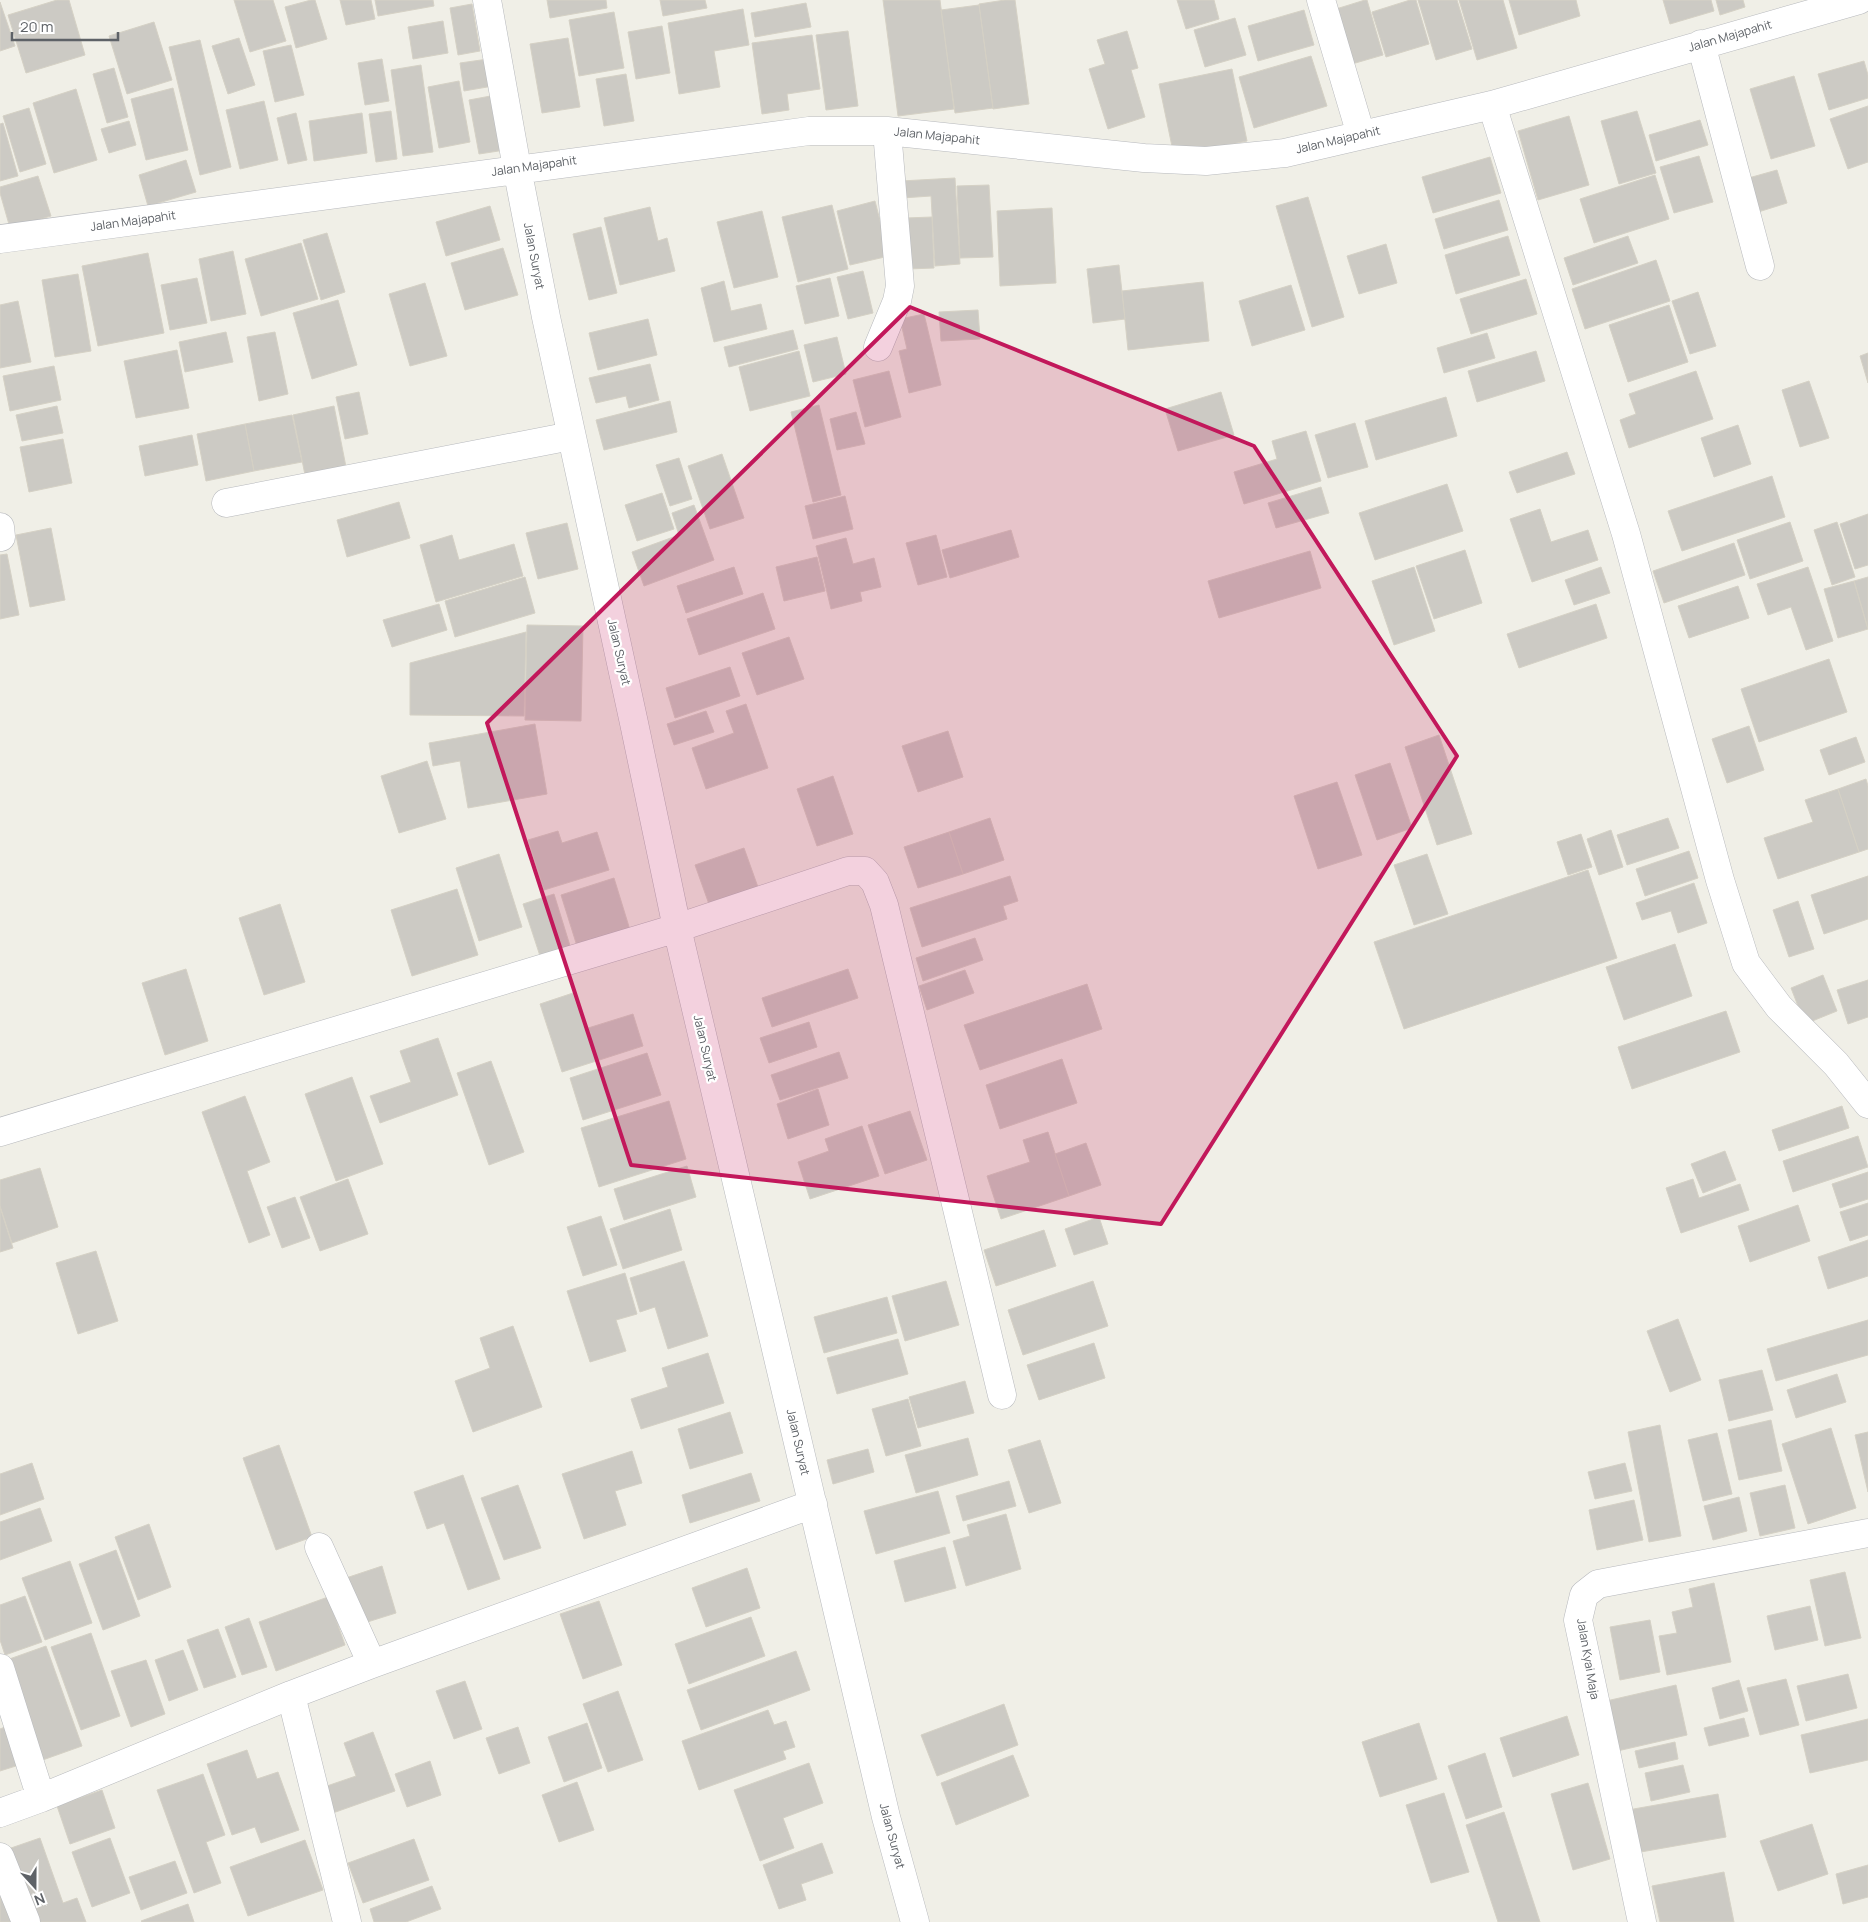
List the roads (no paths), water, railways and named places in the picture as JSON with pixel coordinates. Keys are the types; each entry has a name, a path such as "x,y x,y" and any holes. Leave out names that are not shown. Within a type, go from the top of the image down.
{"street":[{"name":"Jalan Suryat","path":"487,0 517,168 571,436 677,928 886,1817 915,1922"},
{"path":"1321,0 1361,135"},
{"name":"Jalan Majapahit","path":"0,239 517,168 809,131 887,131 1144,158 1206,161 1285,153 1492,105 1859,0"},
{"path":"1701,44 1760,266"},
{"path":"1492,105 1626,534 1720,880 1746,963 1779,1007 1855,1081"},
{"path":"878,346 897,301 900,286 887,131"},
{"path":"226,503 571,436"},
{"path":"0,1132 677,928 848,871 865,871 875,882 884,905 1002,1395"},
{"path":"0,1813 372,1664 813,1504"},
{"name":"Jalan Kyai Maja","path":"1642,1922 1578,1620 1584,1595 1598,1584 1868,1533"},
{"path":"319,1547 372,1664"},
{"path":"0,1668 41,1798"},
{"path":"291,1695 347,1922"},
{"path":"0,1857 26,1922"}]}
